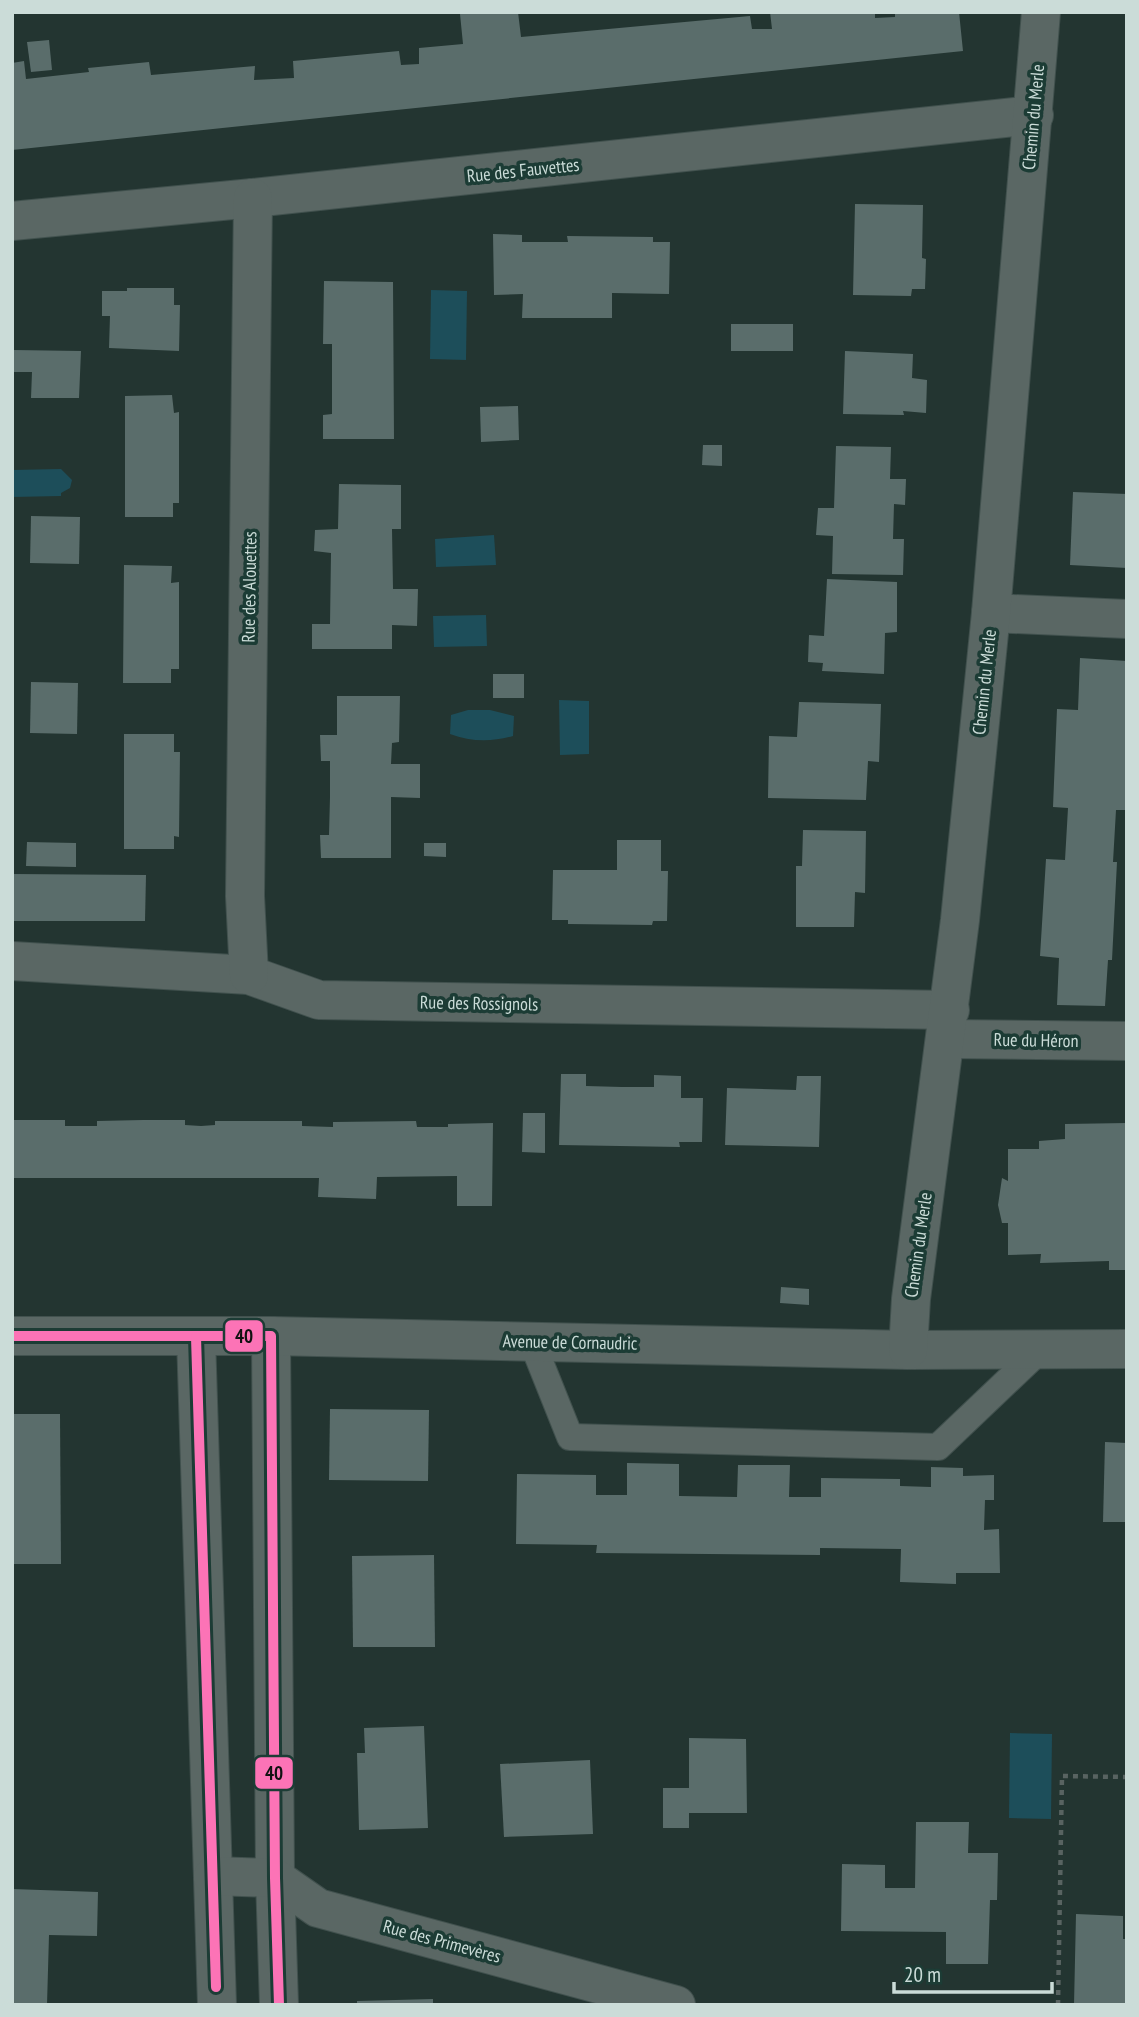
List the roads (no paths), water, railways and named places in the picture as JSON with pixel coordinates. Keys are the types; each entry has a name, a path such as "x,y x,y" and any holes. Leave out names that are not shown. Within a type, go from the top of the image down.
{"street":[{"name":"Chemin du Merle","path":"908,1350 911,1299 948,1025 991,613 1004,431 1041,12"},
{"name":"Rue des Fauvettes","path":"12,221 1034,115"},
{"name":"Rue des Alouettes","path":"249,975 245,896 253,198"},
{"path":"991,613 1127,618"},
{"name":"Rue des Rossignols","path":"12,961 249,975 319,1000 948,1025"},
{"name":"Rue du Héron","path":"948,1025 1127,1041"},
{"name":"Avenue de Cornaudric","path":"12,1336 271,1336 908,1350 1127,1349"},
{"path":"271,1336 275,1878 279,2005"},
{"path":"196,1337 216,2005"},
{"path":"212,1876 275,1878"},
{"name":"Rue des Primevères","path":"275,1878 318,1908 676,2005"}],"lane":[{"path":"532,1342 570,1437 938,1447 1040,1350"}],"water":[{"path":"431,290 467,291 466,360 430,359"},
{"path":"61,469 72,480 70,488 61,493 61,496 12,497 12,470"},
{"path":"494,535 496,565 436,567 435,539"},
{"path":"486,615 487,646 434,647 433,616"},
{"path":"559,700 589,701 589,754 560,755"},
{"path":"468,710 490,710 514,716 513,736 482,740 450,734 451,715"},
{"path":"1010,1733 1052,1734 1051,1819 1009,1818"}]}
